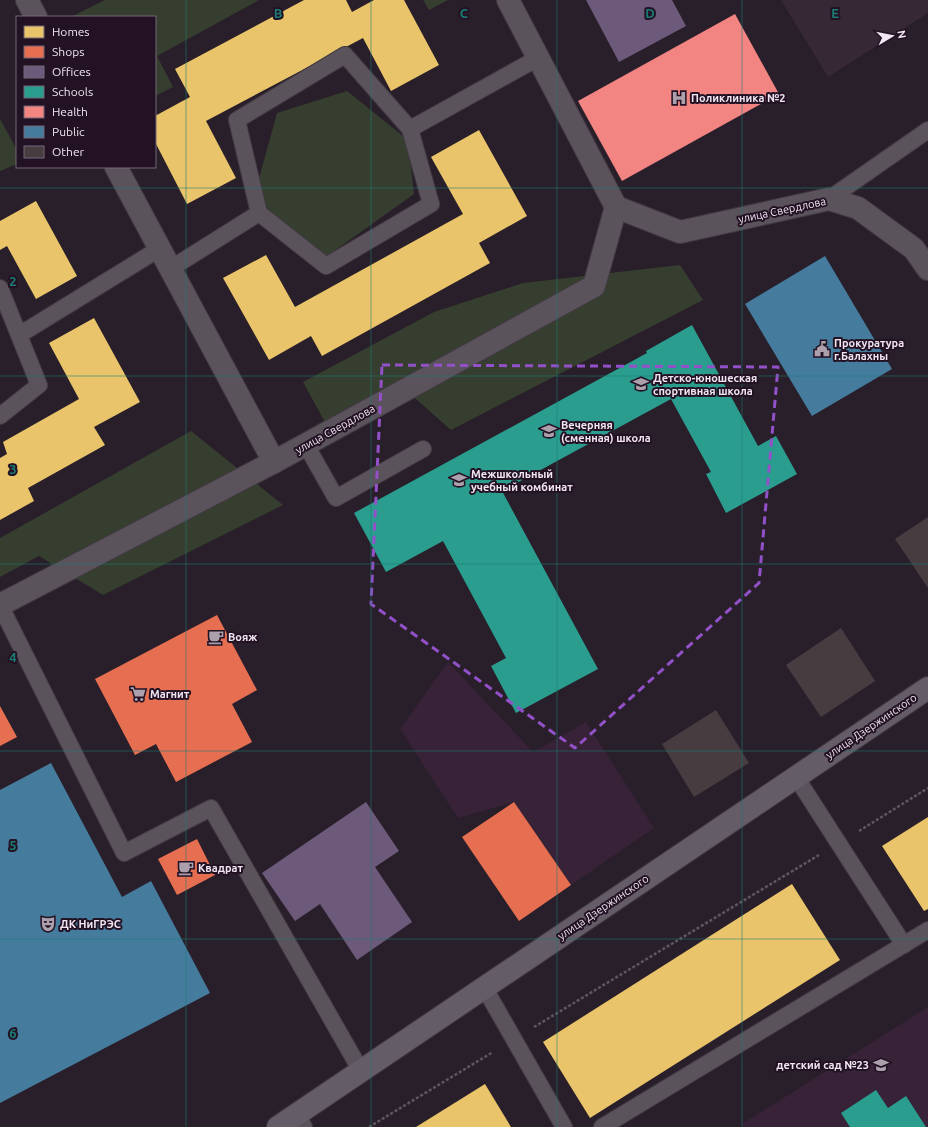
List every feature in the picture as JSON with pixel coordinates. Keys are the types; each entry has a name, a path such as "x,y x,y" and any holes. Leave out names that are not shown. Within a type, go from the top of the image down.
{"main road":[{"name":"улица Дзержинского","path":"278,1127 300,1121 361,1071 928,688"}],"street":[{"path":"26,0 35,16"},
{"path":"508,0 616,207"},
{"path":"117,168 274,462"},
{"name":"улица Свердлова","path":"0,605 306,445 594,286 616,207 680,232 829,199 858,208 914,249 928,269"}],"lane":[{"path":"345,55 410,129 432,204 326,266 259,213 237,120 345,55"},
{"path":"410,129 538,58"},
{"path":"829,199 928,130"},
{"path":"170,269 259,213"},
{"path":"19,335 159,249"},
{"path":"0,288 39,385 0,416"},
{"path":"306,445 336,498 423,449"},
{"path":"0,605 124,853 211,808 361,1071"},
{"path":"796,777 904,945"},
{"path":"602,1127 928,930"},
{"path":"484,987 564,1127"}],"path":[{"path":"369,1127 928,788"}],"highlighted area":[{"path":"382,365 778,367 759,583 575,748 371,604"}],"shaded area":[{"path":"781,0 928,0 928,13 828,77"},
{"path":"448,662 533,752 586,722 654,828 571,885 514,802 458,818 400,729"},
{"name":"детский сад №23","path":"928,1007 928,1127 744,1127 742,1124"}],"green space":[{"path":"105,0 259,0 157,56 173,87 156,96 156,16 73,16"},
{"path":"423,0 448,0 429,10"},
{"path":"347,91 408,140 414,194 316,264 255,193 277,113"},
{"path":"0,119 16,148 16,164 0,171"},
{"path":"680,265 703,300 451,430 399,384 326,424 303,382 434,312 523,283"},
{"path":"191,431 283,505 103,595 39,556 0,577 0,538"}],"building: Homes":[{"path":"304,0 346,0 352,12 374,0 404,0 439,65 391,91 363,38 206,121 236,178 187,204 156,144 156,115 190,97 175,69"},
{"path":"479,130 527,216 479,243 490,263 322,356 311,336 269,360 223,278 266,255 295,307 463,214 431,157"},
{"path":"36,201 77,276 36,299 7,246 0,250 0,221"},
{"path":"94,318 140,402 94,427 105,445 28,488 34,501 0,520 0,458 7,454 3,442 79,399 49,343"},
{"path":"928,817 928,909 924,911 882,846"},
{"path":"792,884 840,960 590,1118 543,1042"},
{"path":"485,1084 511,1127 416,1127"}],"building: Shops":[{"path":"217,615 257,690 232,704 252,742 176,782 156,744 135,755 95,679"},
{"path":"0,706 17,737 0,746"},
{"path":"514,802 571,885 519,921 462,837"},
{"path":"197,839 215,875 177,895 158,859"}],"building: Offices":[{"path":"586,0 672,0 686,26 619,62"},
{"path":"366,802 399,851 375,867 412,922 357,960 320,904 295,921 262,873"}],"building: Schools":[{"path":"692,325 758,446 776,436 797,474 726,513 706,474 711,472 671,399 502,491 598,669 516,713 491,666 506,658 443,541 386,572 354,513 647,353 646,351"},
{"path":"876,1090 888,1108 906,1096 926,1127 850,1127 841,1113"}],"building: Health":[{"name":"Поликлиника №2","path":"735,14 779,94 622,181 578,101"}],"building: Public":[{"path":"825,256 892,369 812,416 745,304"},
{"path":"51,763 122,897 151,881 210,993 0,1103 0,790"}],"building: Other":[{"path":"928,517 928,588 895,539"},
{"path":"841,628 875,681 821,717 786,665"},
{"path":"716,710 749,763 694,797 662,744"}],"place":[{"name":"Поликлиника №2","path":"679,98"},
{"name":"Прокуратура г.Балахны","path":"822,349"},
{"name":"Детско-юношеская спортивная школа","path":"641,384"},
{"name":"Вечерняя (сменная) школа","path":"549,431"},
{"name":"Межшкольный учебный комбинат","path":"459,480"},
{"name":"Вояж","path":"216,637"},
{"name":"Магнит","path":"138,694"},
{"name":"Квадрат","path":"186,868"},
{"name":"ДК НиГРЭС","path":"48,924"},
{"name":"детский сад №23","path":"881,1065"}]}
